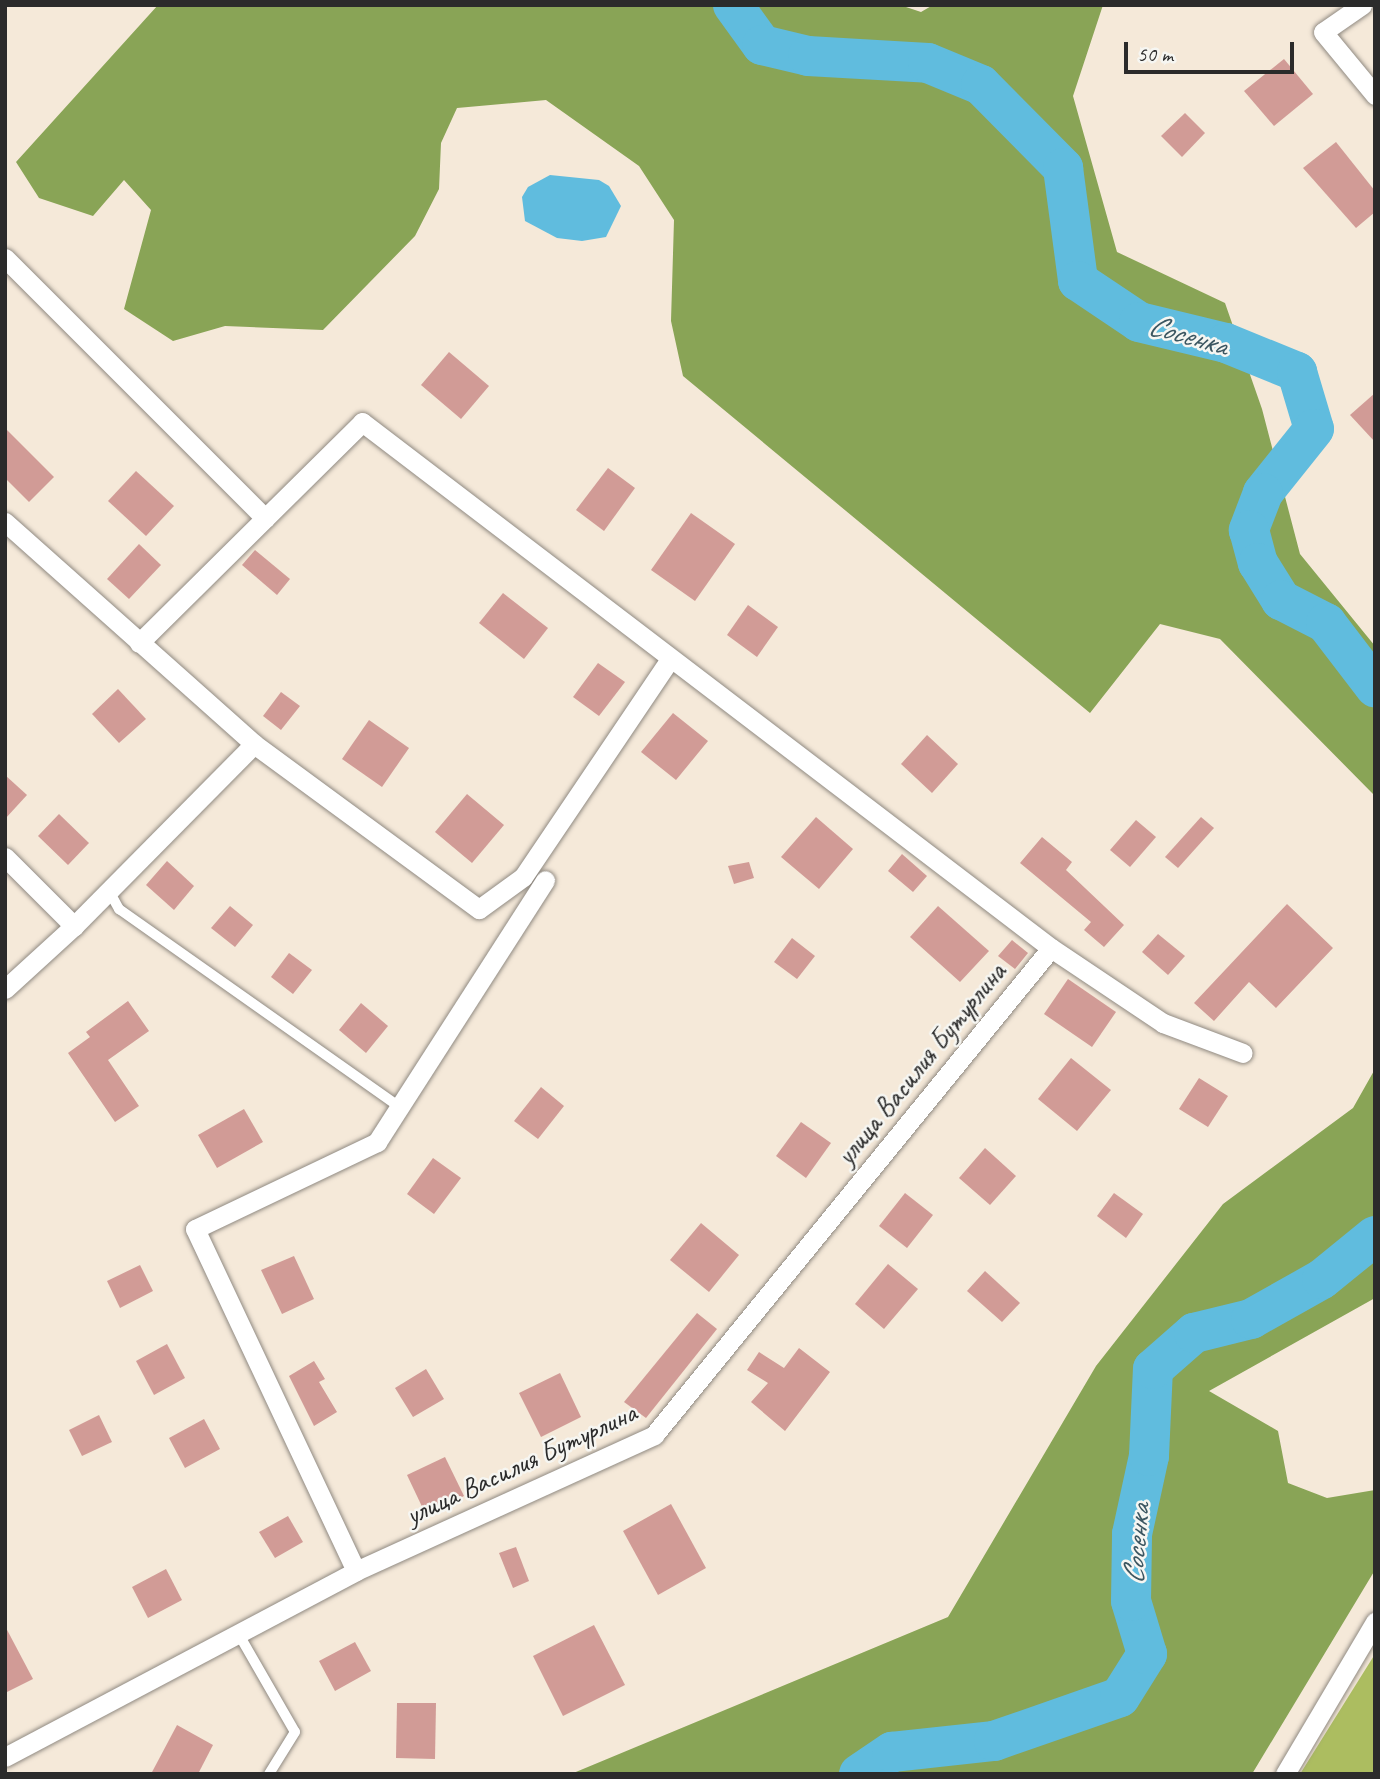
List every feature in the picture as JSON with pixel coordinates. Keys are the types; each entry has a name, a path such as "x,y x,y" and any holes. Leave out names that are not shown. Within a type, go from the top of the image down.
{"street":[{"path":"1362,5 1323,32 1375,95"},
{"path":"5,258 265,518"},
{"path":"139,643 362,422 1051,948 1163,1023 1242,1054"},
{"path":"5,522 254,744 479,909 523,877 670,659"},
{"path":"5,989 74,926 254,744"},
{"path":"5,857 74,926"},
{"path":"356,1571 195,1229 377,1142 545,880"},
{"name":"улица Василия Бутурлина","path":"5,1757 356,1571 654,1435 1051,948"},
{"path":"1285,1774 1375,1622"}],"lane":[{"path":"109,891 119,909 400,1107"},
{"path":"238,1633 295,1732 269,1774"}],"green space":[{"path":"158,5 900,5 921,12 933,5 1103,5 1073,96 1117,252 1225,303 1262,409 1300,554 1375,646 1375,796 1220,639 1160,624 1090,713 683,376 671,321 674,220 639,166 546,100 457,108 441,143 439,189 415,236 323,330 225,326 173,341 124,309 151,210 124,180 93,216 39,198 16,162"},
{"path":"1375,1069 1375,1298 1209,1391 1278,1431 1288,1483 1327,1498 1375,1490 1375,1570 1252,1774 571,1774 948,1617 1096,1366 1223,1204 1353,1108"},
{"path":"1375,1654 1375,1774 1300,1774"}],"water":[{"path":"550,175 599,180 609,186 621,206 606,237 582,241 557,238 525,221 522,197 528,187"}],"building":[{"path":"1284,59 1313,94 1274,126 1244,91"},
{"path":"1185,113 1205,133 1182,157 1161,136"},
{"path":"1336,142 1375,191 1375,212 1356,228 1303,168"},
{"path":"449,352 489,386 461,419 421,385"},
{"path":"1375,393 1375,442 1350,415"},
{"path":"5,428 54,477 29,502 5,478"},
{"path":"608,468 635,488 604,531 576,510"},
{"path":"136,471 174,506 146,536 108,501"},
{"path":"691,513 735,544 695,601 651,570"},
{"path":"139,544 161,565 129,599 107,579"},
{"path":"255,550 290,579 277,595 242,565"},
{"path":"503,593 548,628 524,659 479,623"},
{"path":"748,605 778,627 757,657 727,635"},
{"path":"598,663 625,682 599,716 573,697"},
{"path":"118,689 146,719 119,743 92,714"},
{"path":"281,692 300,706 281,730 263,716"},
{"path":"673,713 708,741 676,780 641,752"},
{"path":"369,720 409,748 382,787 342,759"},
{"path":"927,735 958,764 932,793 901,764"},
{"path":"5,775 27,795 5,819"},
{"path":"467,794 504,825 472,863 435,832"},
{"path":"59,814 89,843 68,865 38,836"},
{"path":"816,817 853,849 819,889 781,857"},
{"path":"1201,817 1214,828 1178,868 1165,857"},
{"path":"1136,820 1156,837 1130,867 1110,850"},
{"path":"1042,837 1072,862 1066,870 1124,925 1104,947 1084,930 1091,922 1020,863"},
{"path":"902,854 927,876 913,892 888,871"},
{"path":"167,861 194,886 174,910 146,885"},
{"path":"749,862 754,878 734,884 728,866"},
{"path":"1287,904 1333,948 1276,1008 1249,982 1214,1021 1194,1003"},
{"path":"230,906 253,925 235,947 211,928"},
{"path":"938,906 989,951 960,982 910,937"},
{"path":"1158,934 1185,956 1168,975 1142,952"},
{"path":"792,938 815,956 797,979 774,962"},
{"path":"1012,940 1028,953 1015,969 998,956"},
{"path":"289,953 312,970 293,994 271,977"},
{"path":"1068,979 1116,1012 1092,1047 1044,1014"},
{"path":"128,1001 149,1031 108,1060 139,1106 115,1122 68,1053 90,1037 86,1032"},
{"path":"361,1003 388,1026 366,1053 339,1030"},
{"path":"1071,1058 1111,1090 1077,1131 1038,1099"},
{"path":"1199,1078 1228,1096 1208,1127 1179,1109"},
{"path":"541,1087 564,1106 538,1139 514,1121"},
{"path":"244,1109 263,1142 217,1168 198,1135"},
{"path":"801,1122 831,1143 806,1178 776,1156"},
{"path":"985,1148 1016,1176 990,1205 959,1178"},
{"path":"433,1158 461,1178 434,1214 407,1194"},
{"path":"905,1193 933,1215 907,1248 879,1226"},
{"path":"1114,1193 1143,1214 1126,1238 1097,1216"},
{"path":"701,1223 739,1255 709,1292 670,1260"},
{"path":"294,1256 314,1299 282,1314 261,1270"},
{"path":"888,1264 918,1289 884,1329 855,1304"},
{"path":"140,1265 153,1291 120,1308 107,1281"},
{"path":"985,1271 1020,1303 1002,1322 967,1291"},
{"path":"697,1313 717,1329 646,1418 624,1402"},
{"path":"167,1344 185,1378 154,1395 136,1361"},
{"path":"799,1348 830,1372 785,1431 751,1402 768,1383 747,1370 759,1352 784,1368"},
{"path":"314,1361 325,1379 319,1382 337,1412 314,1426 289,1376"},
{"path":"426,1369 444,1399 413,1417 395,1388"},
{"path":"560,1373 581,1417 541,1437 519,1393"},
{"path":"99,1415 112,1442 82,1456 69,1430"},
{"path":"204,1419 220,1449 185,1468 169,1438"},
{"path":"445,1457 464,1496 426,1515 407,1475"},
{"path":"671,1504 706,1568 658,1595 623,1531"},
{"path":"288,1516 303,1542 275,1558 259,1532"},
{"path":"516,1547 529,1581 513,1588 499,1553"},
{"path":"166,1569 182,1600 148,1618 132,1587"},
{"path":"594,1625 625,1685 563,1716 533,1656"},
{"path":"5,1626 33,1679 5,1693"},
{"path":"355,1642 371,1671 335,1691 319,1661"},
{"path":"397,1703 436,1703 435,1759 396,1758"},
{"path":"177,1725 213,1745 198,1774 151,1774"}],"waterway":[{"name":"Сосенка","path":"733,5 762,45 808,56 928,63 981,85 1063,168 1078,281 1139,322 1226,343 1297,372 1314,429 1263,493 1249,530 1258,563 1281,600 1326,623 1375,687"},
{"name":"Сосенка","path":"859,1774 892,1752 994,1741 1120,1697 1147,1654 1131,1601 1132,1534 1149,1456 1153,1369 1194,1333 1251,1319 1322,1279 1375,1236"}]}
